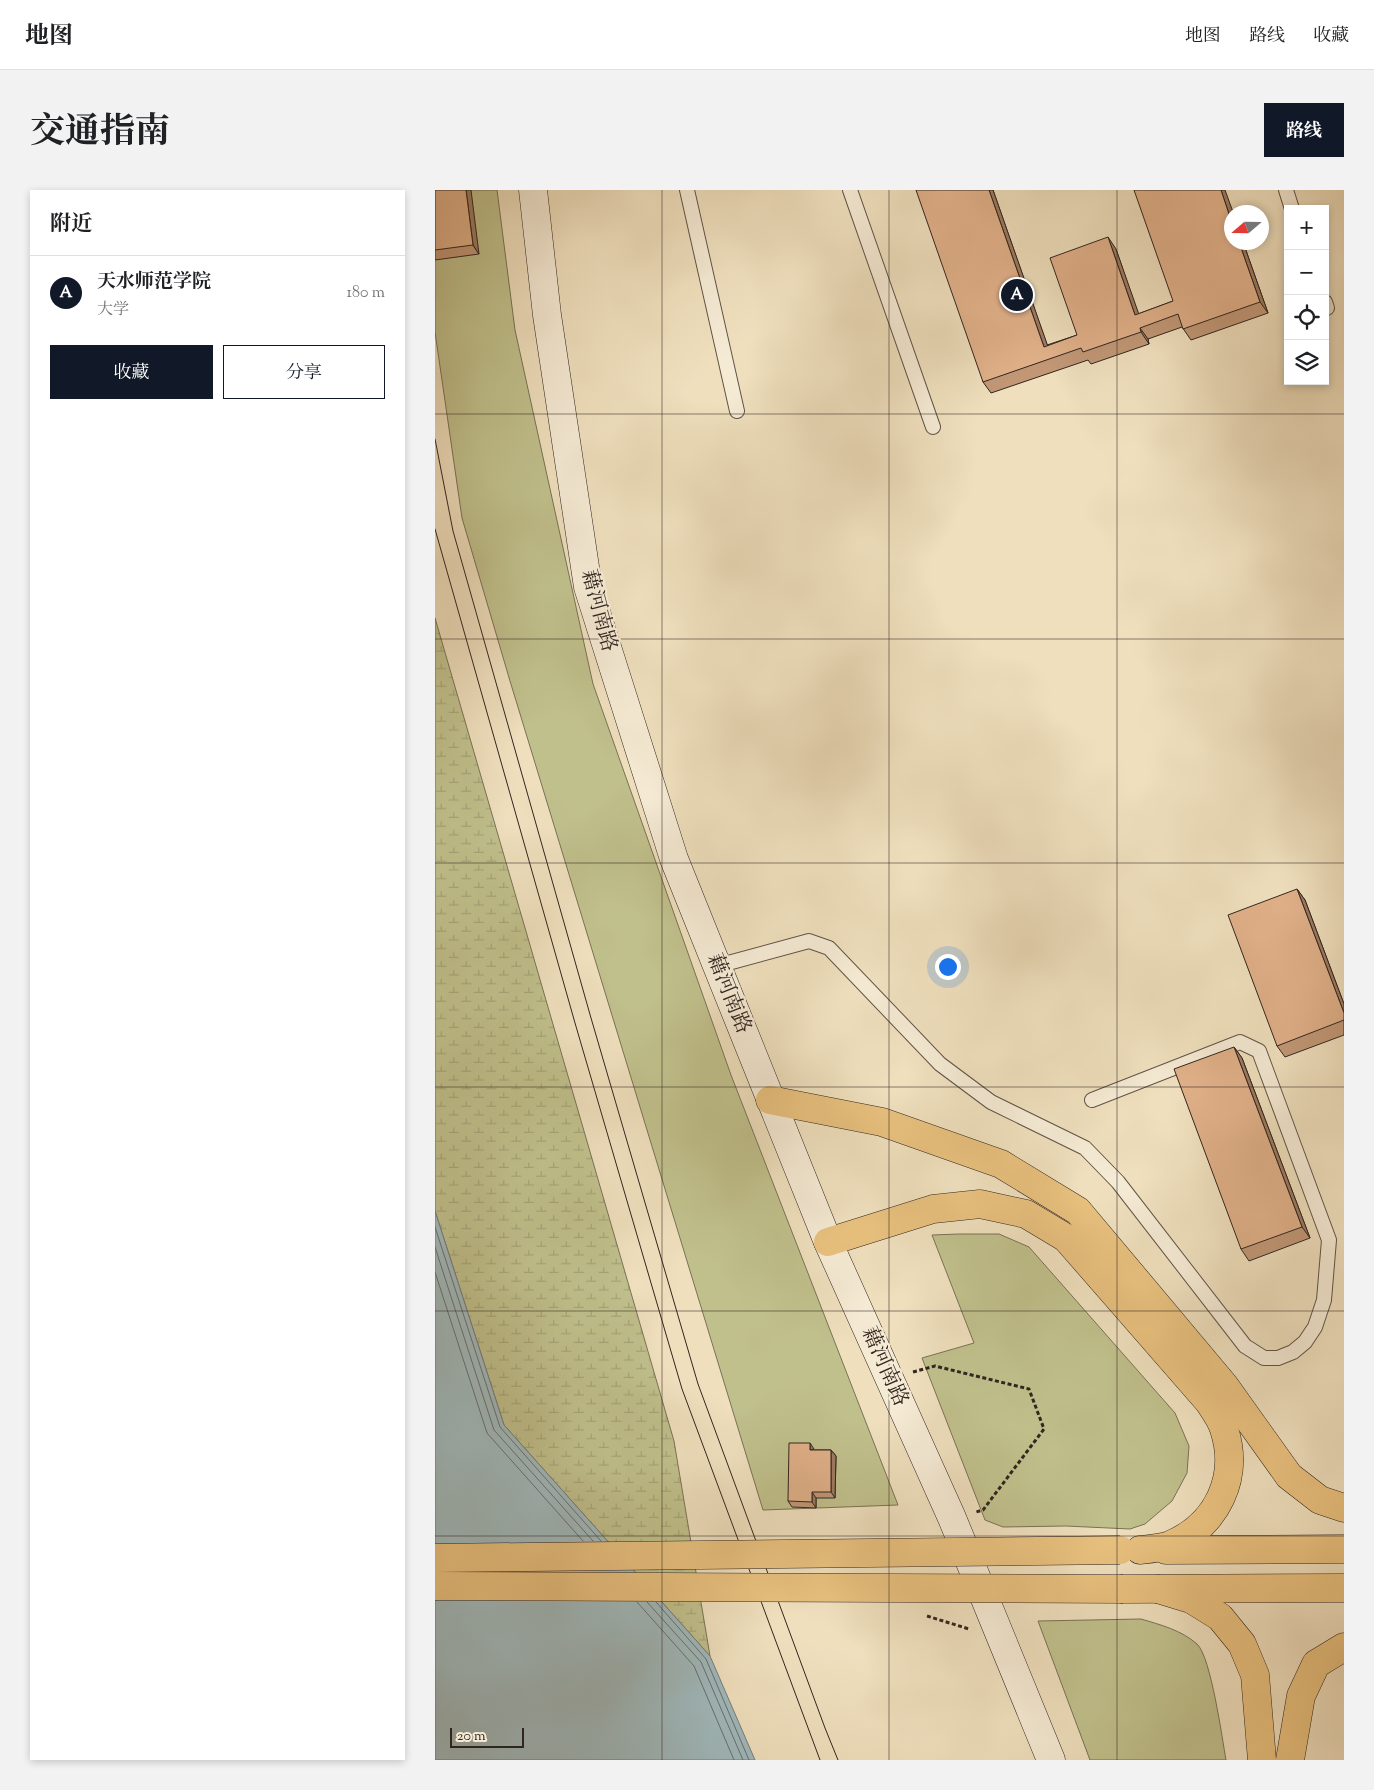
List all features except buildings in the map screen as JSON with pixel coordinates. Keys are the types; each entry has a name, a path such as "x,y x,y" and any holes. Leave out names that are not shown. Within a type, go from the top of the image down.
{"highway":[{"path":"770,1100 882,1122 1001,1164 1077,1211 1224,1385 1289,1476 1320,1500 1344,1508"},
{"path":"828,1242 933,1209 980,1204 1026,1214 1067,1238 1209,1402 1224,1427 1230,1456 1227,1485 1214,1511 1194,1532 1169,1546 1130,1550"},
{"path":"435,1558 1344,1549"},
{"path":"435,1586 1344,1588"},
{"path":"1158,1589 1191,1598 1220,1617 1242,1644 1255,1675 1262,1760"},
{"path":"1290,1760 1301,1696 1316,1664 1344,1648"}],"main road":[{"name":"藉河南路","path":"533,190 547,315 588,587 674,859 828,1242 952,1518 1051,1760"}],"lane":[{"path":"687,190 737,411"},
{"path":"850,190 933,427"},
{"path":"1286,190 1291,205"},
{"path":"717,966 809,941 829,948 940,1064 991,1102 1085,1148 1118,1182 1245,1346 1264,1358 1278,1358 1293,1352 1305,1342 1315,1327 1325,1300 1329,1240 1259,1052 1239,1042 1092,1100"}],"path":[{"path":"889,1380 935,1366 1029,1389 1044,1428 983,1510 952,1518"}],"green space":[{"path":"435,190 497,190 515,330 593,684 731,1075 898,1505 763,1510 462,518 435,332"},
{"path":"435,618 674,1441 710,1656 504,1425 435,1211"},
{"path":"999,1234 1029,1247 1175,1413 1189,1446 1187,1473 1172,1501 1145,1524 1130,1529 1066,1526 1003,1527 985,1520 922,1358 974,1343 932,1235"},
{"path":"1141,1619 1171,1628 1184,1635 1197,1644 1202,1652 1207,1665 1219,1717 1226,1760 1090,1760 1038,1621"}],"water":[{"path":"435,1211 504,1425 710,1656 755,1760 435,1760"}],"tram line":[{"path":"435,439 453,531 591,1018 698,1384 838,1760"},
{"path":"435,529 575,1023 682,1389 820,1760"}],"place":[{"name":"天水师范学院","path":"1017,295"}]}
